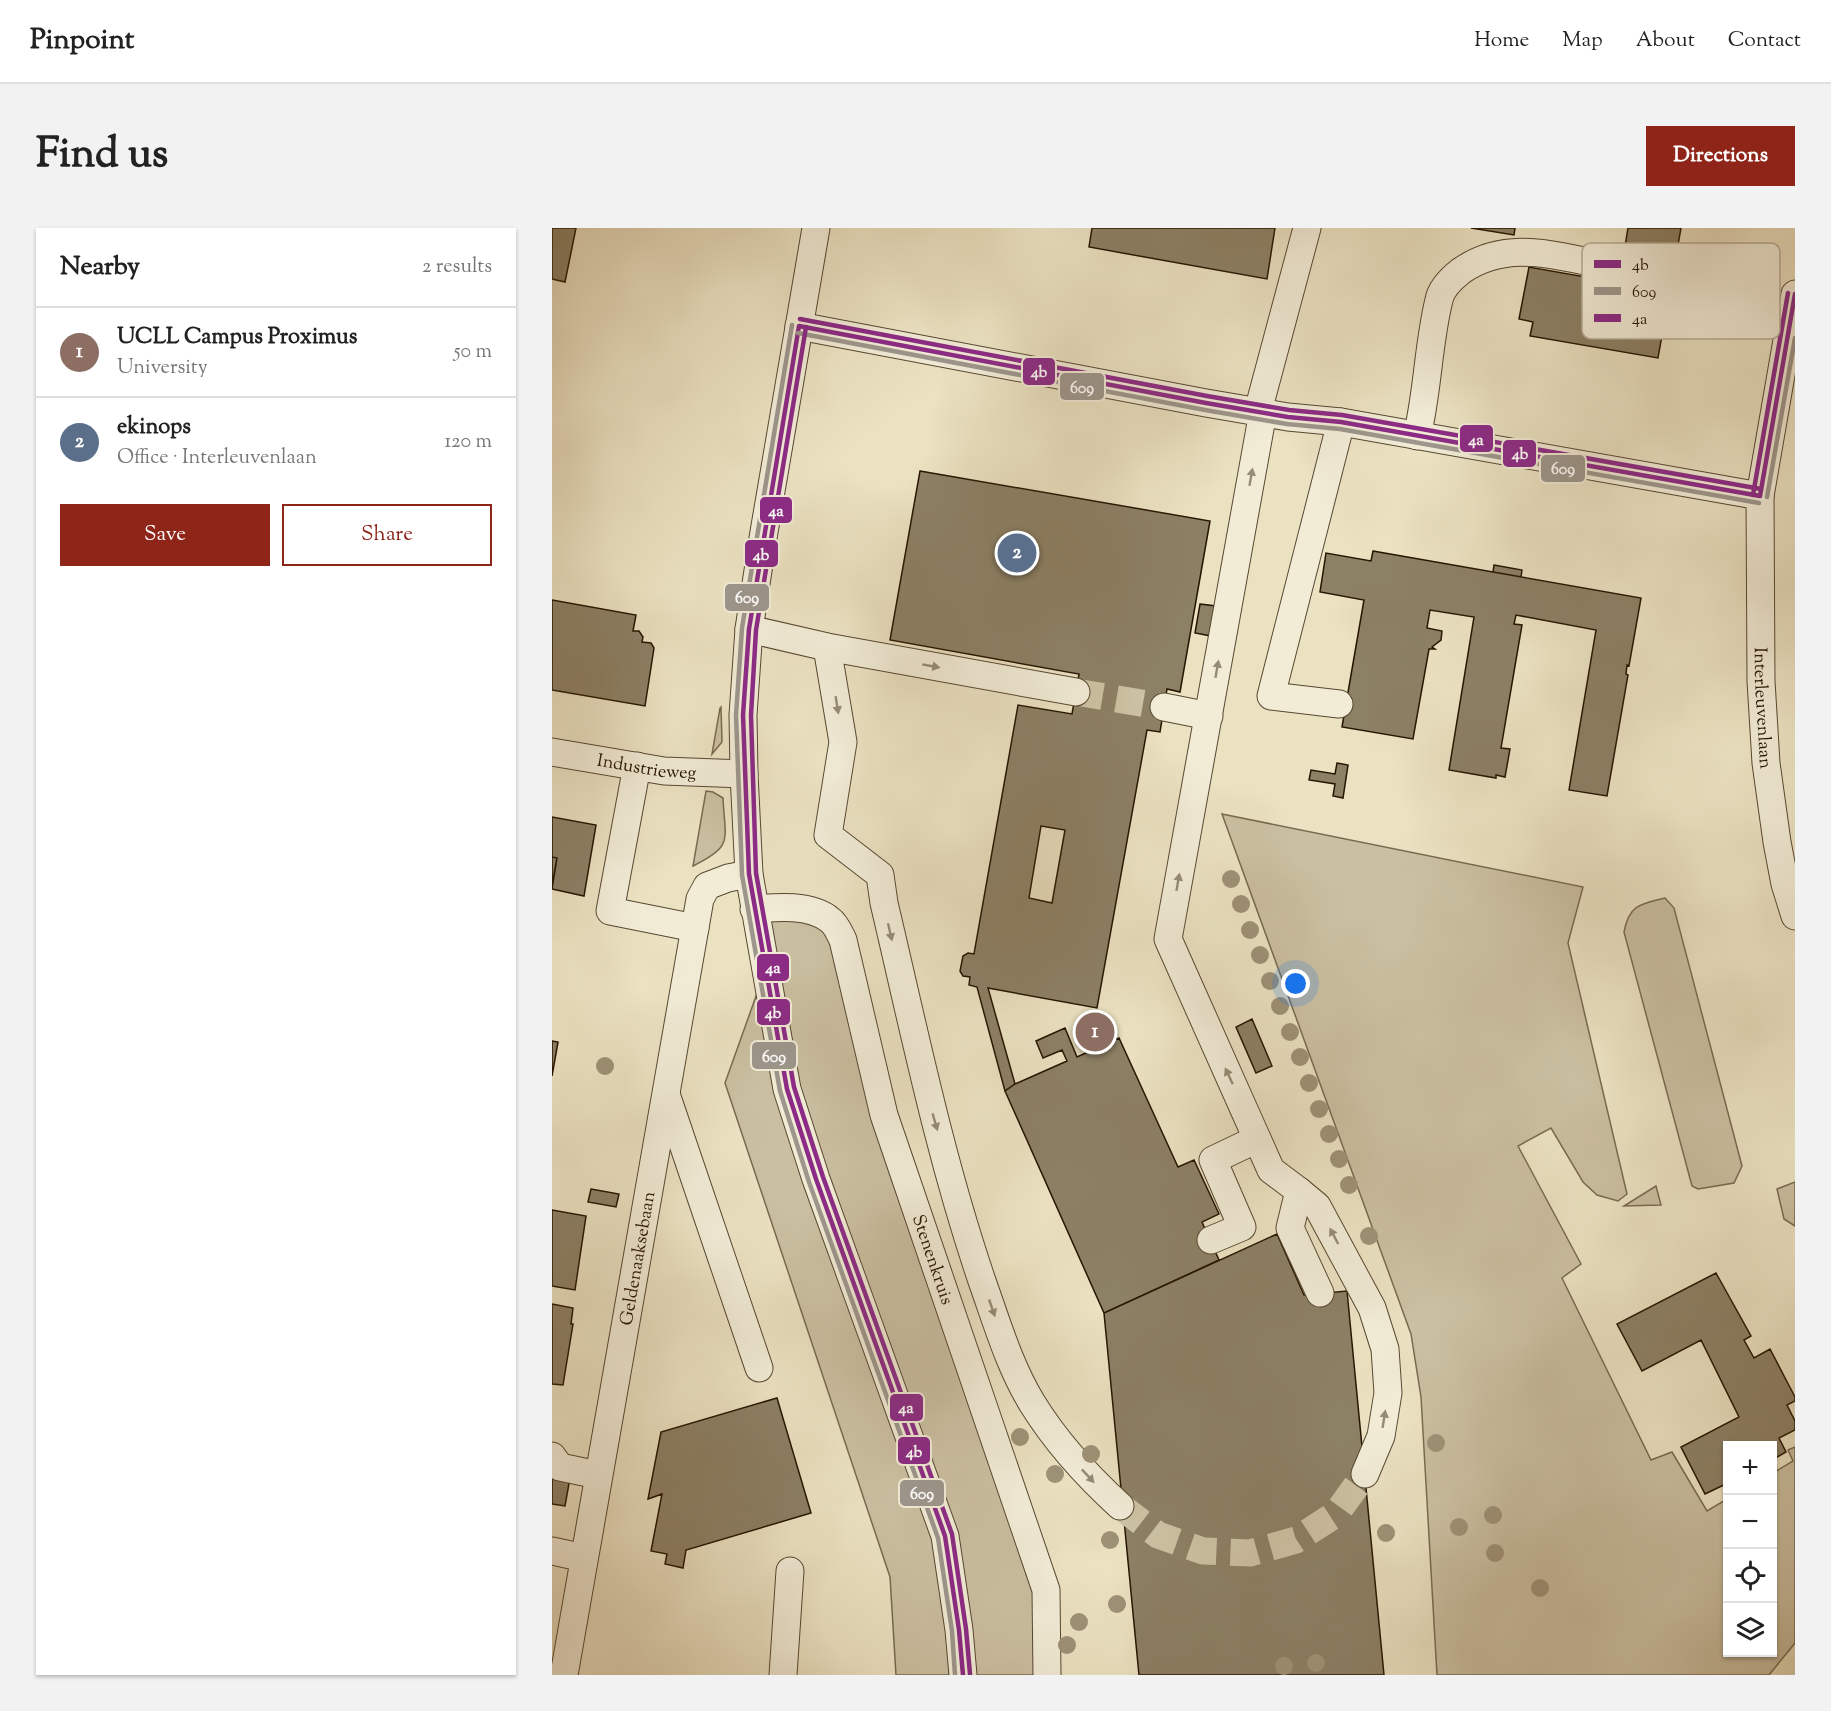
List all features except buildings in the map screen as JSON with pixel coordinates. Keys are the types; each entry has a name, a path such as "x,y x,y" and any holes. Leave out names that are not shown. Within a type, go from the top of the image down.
{"street":[{"path":"816,228 749,629 743,715 749,874 787,1089 816,1179 945,1536 959,1630 963,1675"},
{"path":"1307,228 1261,411 1168,939 1271,1170 1317,1206 1372,1308 1385,1349 1388,1393 1381,1436 1365,1474"},
{"path":"1417,436 1439,297 1453,277 1476,261 1495,254 1516,252 1582,262"},
{"name":"Interleuvenlaan","path":"1795,294 1760,496 1761,681 1766,763 1777,842 1785,884 1795,916"},
{"path":"799,326 1206,404 1288,417 1341,422 1760,496"},
{"path":"1339,704 1271,696 1341,422"},
{"path":"749,629 827,647 1076,692"},
{"path":"827,647 843,742 828,835 880,875 884,903 931,1109 964,1229 1010,1362 1031,1402 1056,1439 1089,1477 1120,1506"},
{"path":"1164,707 1209,716"},
{"name":"Industrieweg","path":"552,752 664,771 744,774"},
{"path":"637,766 610,911 695,928"},
{"name":"Geldenaaksebaan","path":"564,1675 700,899 707,886 731,877 749,874"},
{"name":"Stenenkruis","path":"754,909 812,910 831,920 843,940 884,1115 1046,1590 1047,1675"},
{"path":"666,1093 759,1368"},
{"path":"1210,1240 1242,1227 1213,1160 1257,1139"},
{"path":"1299,1191 1290,1228 1320,1293"},
{"path":"552,1456 560,1467 598,1475"},
{"path":"552,1551 584,1558"},
{"path":"783,1675 790,1571"}],"shaded area":[{"path":"720,708 722,742 712,754"},
{"path":"706,791 723,798 724,841 715,853 693,866"},
{"path":"1222,814 1583,887 1568,943 1627,1194 1618,1201 1597,1195 1583,1182 1551,1128 1518,1146 1581,1264 1562,1278 1651,1460 1672,1452 1707,1511 1723,1501 1723,1657 1777,1657 1777,1471 1793,1461 1788,1450 1795,1447 1795,1643 1769,1675 1437,1675 1421,1397 1411,1334"},
{"path":"1665,898 1674,908 1742,1166 1734,1183 1698,1189 1692,1186 1624,932 1629,916 1637,907"},
{"path":"754,909 831,920 1046,1590 1047,1675 896,1675 890,1577 725,1083 765,971"},
{"path":"1795,1182 1795,1226 1784,1219 1777,1189"},
{"path":"1656,1186 1661,1205 1624,1206"}],"tunnel":[{"path":"1076,692 1164,707"},
{"path":"1120,1506 1158,1535 1203,1551 1250,1553 1296,1540 1336,1514 1365,1474"}],"transit line":[{"name":"4a","path":"1753,495 1788,293"},
{"name":"4b","path":"1760,496 1795,294"},
{"name":"4a","path":"800,319 1207,396 1289,410 1342,415 1761,489"},
{"name":"609","path":"792,325 742,628 736,715 742,875 780,1091 809,1182 938,1538 952,1631 955,1675"},
{"name":"4b","path":"799,326 749,629 743,715 749,874 787,1089 816,1179 945,1536 959,1630 963,1675"},
{"name":"4b","path":"799,326 1206,403 1288,417 1341,422 1760,496"},
{"name":"4a","path":"806,327 756,630 751,715 756,873 794,1087 823,1177 952,1534 970,1674"},
{"name":"609","path":"798,333 1205,410 1287,424 1340,429 1759,503"},
{"name":"609","path":"1767,497 1795,338"}],"place":[{"name":"ekinops","path":"1017,553"},
{"name":"UCLL Campus Proximus","path":"1095,1032"}]}
